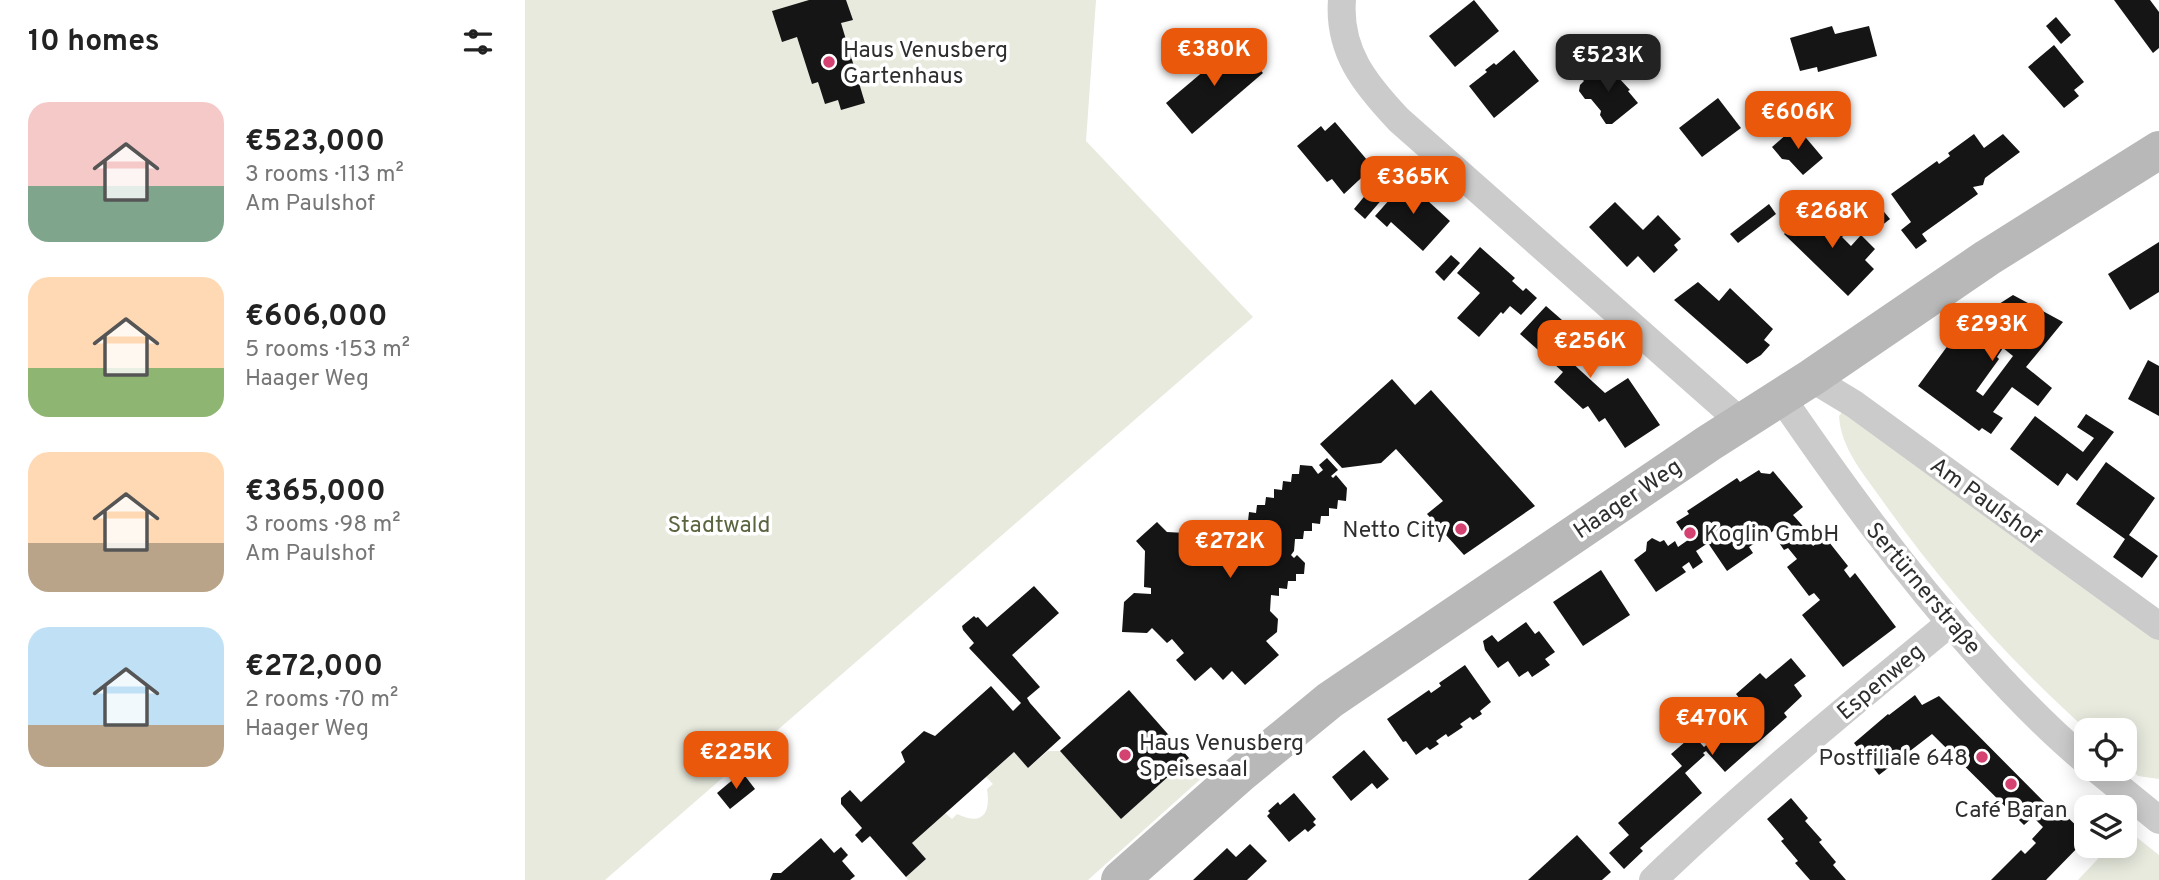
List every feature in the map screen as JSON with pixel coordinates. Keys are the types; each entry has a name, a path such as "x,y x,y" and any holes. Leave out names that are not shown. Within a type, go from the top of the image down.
{"street":[{"path":"1342,0 1341,17 1345,42 1355,64 1376,96 1399,120 1741,422"},
{"name":"Haager Weg","path":"1120,880 1241,773 1330,700 1987,258 2159,150"},
{"name":"Sertürnerstraße","path":"1796,387 1842,486 1903,568 2028,708 2074,751"},
{"name":"Am Paulshof","path":"1796,387 1854,404 2159,626"},
{"name":"Espenweg","path":"1653,880 1688,846 1950,623"},
{"path":"2111,781 2159,820"}],"green space":[{"name":"Stadtwald","path":"525,0 1096,0 1086,141 1253,317 605,880 525,880"},
{"path":"1844,410 2159,636 2159,779 2137,775 2137,718 2074,718 1978,621 1928,562 1868,481 1844,439 1839,416"},
{"path":"1048,751 1060,751 1121,819 1189,758 1204,776 1088,880 908,880 906,877 926,859 912,843 945,813 952,819 957,814 973,819 983,815 988,805 987,789 993,784 986,777 1014,752 1028,768"},
{"path":"2137,838 2159,855 2159,880 2078,880 2099,858 2137,858"}],"building":[{"name":"Haus Venusberg Gartenhaus","path":"809,0 846,0 853,20 841,23 865,103 841,110 838,100 825,104 818,82 812,84 797,37 782,42 772,11"},
{"path":"1474,0 1499,31 1455,67 1429,36"},
{"path":"2114,0 2150,0 2159,12 2159,48 2153,53"},
{"path":"2056,17 2071,35 2061,44 2046,26"},
{"path":"1832,26 1835,34 1869,26 1877,56 1818,72 1817,67 1800,71 1790,38"},
{"path":"1237,43 1263,73 1192,134 1166,103"},
{"path":"2054,45 2084,82 2074,90 2079,96 2064,108 2028,67"},
{"path":"1514,50 1539,81 1494,118 1469,86 1487,72 1485,70 1494,63 1496,65"},
{"path":"1606,64 1638,103 1612,124 1606,124 1600,115 1601,111 1591,99 1585,99 1579,91 1583,80"},
{"path":"1718,98 1741,128 1702,157 1679,128"},
{"path":"1335,122 1373,167 1344,194 1332,179 1327,182 1297,146 1321,126 1325,131"},
{"path":"1796,126 1823,158 1803,175 1789,160 1782,159 1772,147"},
{"path":"1974,134 1984,148 2003,134 2020,152 1985,178 1983,185 1973,187 1978,194 1922,234 1927,241 1916,249 1901,230 1911,222 1891,194 1937,161 1939,164 1950,156 1948,153"},
{"path":"1406,181 1450,221 1423,251 1391,222 1387,227 1375,216"},
{"path":"1372,187 1384,197 1365,219 1354,209"},
{"path":"1875,201 1890,219 1871,234 1857,220"},
{"path":"1615,202 1643,230 1658,215 1681,239 1674,245 1678,250 1654,273 1638,256 1627,267 1589,227"},
{"path":"1769,204 1776,214 1738,243 1730,234"},
{"path":"1814,204 1845,234 1842,237 1851,246 1861,235 1875,249 1865,260 1874,269 1848,296 1784,234"},
{"path":"2159,242 2159,292 2130,310 2108,274"},
{"path":"1480,247 1515,278 1512,281 1523,291 1526,288 1537,298 1521,315 1510,306 1503,314 1501,312 1479,337 1457,318 1480,293 1457,273"},
{"path":"1451,255 1460,263 1444,281 1435,272"},
{"path":"1698,282 1719,301 1730,288 1773,329 1764,340 1770,345 1761,355 1747,364 1674,300"},
{"path":"2013,295 2063,322 2026,367 2052,388 2038,406 2012,387 1993,412 2003,418 1991,434 1982,428 1979,431 1918,386 1960,329 1981,344 1988,336 1971,322","holes":["2003,348 2013,356 1983,396 1976,391 1999,359 1997,357"]},
{"path":"1546,306 1586,341 1569,360 1605,393 1628,378 1660,425 1625,448 1605,418 1599,422 1588,406 1583,409 1554,382 1563,372 1520,334"},
{"path":"2148,360 2159,366 2159,416 2128,399"},
{"path":"1392,379 1415,405 1431,390 1535,506 1464,555 1427,514 1443,501 1396,449 1381,463 1342,468 1320,444"},
{"path":"2086,414 2114,432 2077,481 2067,473 2058,486 2010,449 2035,416 2083,452 2094,438 2077,427"},
{"path":"1327,458 1338,470 1331,476 1333,478 1336,475 1347,488 1346,501 1338,500 1337,509 1329,508 1329,516 1321,516 1320,524 1312,523 1312,531 1304,531 1303,539 1295,539 1291,555 1294,558 1297,555 1305,563 1304,574 1296,574 1296,581 1288,581 1287,589 1279,588 1279,596 1271,595 1270,611 1278,619 1277,632 1266,641 1279,655 1245,685 1232,671 1223,680 1211,667 1195,681 1176,660 1184,653 1172,639 1167,643 1152,628 1147,633 1122,632 1124,602 1134,593 1151,594 1151,588 1144,587 1145,551 1136,541 1157,522 1167,532 1203,534 1202,554 1221,555 1242,537 1239,533 1240,520 1248,521 1249,512 1256,513 1257,505 1265,505 1266,497 1274,498 1274,489 1282,490 1283,481 1291,482 1292,474 1299,474 1300,465 1312,466 1318,474 1323,470 1319,465"},
{"path":"2106,462 2155,498 2129,535 2158,556 2142,578 2113,557 2125,539 2076,504"},
{"path":"1759,470 1761,473 1770,474 1773,471 1803,507 1793,515 1809,533 1805,535 1813,546 1825,537 1848,566 1844,570 1850,578 1855,573 1896,627 1843,667 1802,615 1820,600 1814,593 1809,596 1787,567 1797,559 1788,548 1784,550 1775,537 1779,533 1776,529 1749,547 1753,553 1727,571 1708,543 1696,551 1703,562 1693,569 1689,562 1682,567 1686,572 1656,592 1634,560 1646,551 1647,542 1652,538 1660,542 1664,540 1668,546 1675,541 1678,547 1688,540 1676,522 1689,514 1687,511 1737,478 1740,482"},
{"path":"1601,570 1630,615 1583,646 1553,602"},
{"path":"1034,586 1059,613 1012,655 1040,687 1027,698 1061,738 1028,768 1014,752 912,843 926,859 906,877 870,836 862,843 855,835 862,828 841,804 841,798 850,790 861,802 905,762 901,752 924,731 935,736 991,686 1013,711 1021,703 969,648 974,643 962,626 974,616 987,627"},
{"path":"1526,622 1535,634 1539,631 1555,652 1545,659 1550,665 1532,677 1528,671 1519,677 1508,661 1498,668 1485,650 1483,641 1492,635 1498,642"},
{"path":"1791,658 1806,676 1794,685 1802,696 1784,713 1787,717 1725,772 1706,751 1703,753 1705,755 1685,773 1702,793 1640,848 1643,851 1624,869 1609,853 1629,835 1618,823 1682,766 1671,754 1693,735 1704,747 1747,708 1736,694 1760,673 1766,679"},
{"path":"1465,665 1491,702 1480,711 1482,714 1473,720 1470,717 1460,724 1463,727 1436,741 1439,744 1430,750 1427,747 1416,755 1387,719 1429,690 1431,693 1441,686 1439,683"},
{"name":"Haus Venusberg Speisesaal","path":"1129,690 1189,758 1121,819 1060,751"},
{"path":"1915,695 1922,705 1939,696 2056,814 2060,810 2074,823 2074,851 2046,880 1991,880 2021,850 2025,854 2036,843 2032,839 2043,827 2033,817 2024,825 1932,734 1879,775 1854,743"},
{"path":"1364,750 1389,779 1377,789 1372,783 1351,801 1332,777"},
{"path":"742,772 755,789 730,809 717,793"},
{"path":"1294,793 1316,819 1313,822 1316,825 1308,832 1305,829 1289,842 1267,816 1270,813 1268,811 1278,802 1280,805"},
{"path":"1791,798 1808,818 1805,821 1822,840 1819,842 1836,862 1833,865 1846,880 1810,880 1795,863 1798,861 1781,841 1784,839 1767,819"},
{"path":"1577,835 1611,872 1602,880 1528,880"},
{"path":"821,838 834,853 841,847 848,855 842,861 855,876 850,880 770,880 773,873 781,873"},
{"path":"1250,844 1267,861 1247,880 1193,880 1227,848 1236,857"}],"place":[{"name":"Haus Venusberg Gartenhaus","path":"829,62"},
{"name":"Netto City","path":"1461,529"},
{"name":"Koglin GmbH","path":"1690,533"},
{"name":"Haus Venusberg Speisesaal","path":"1125,755"},
{"name":"Postfiliale 648","path":"1982,757"},
{"name":"Café Baran","path":"2011,784"}]}
